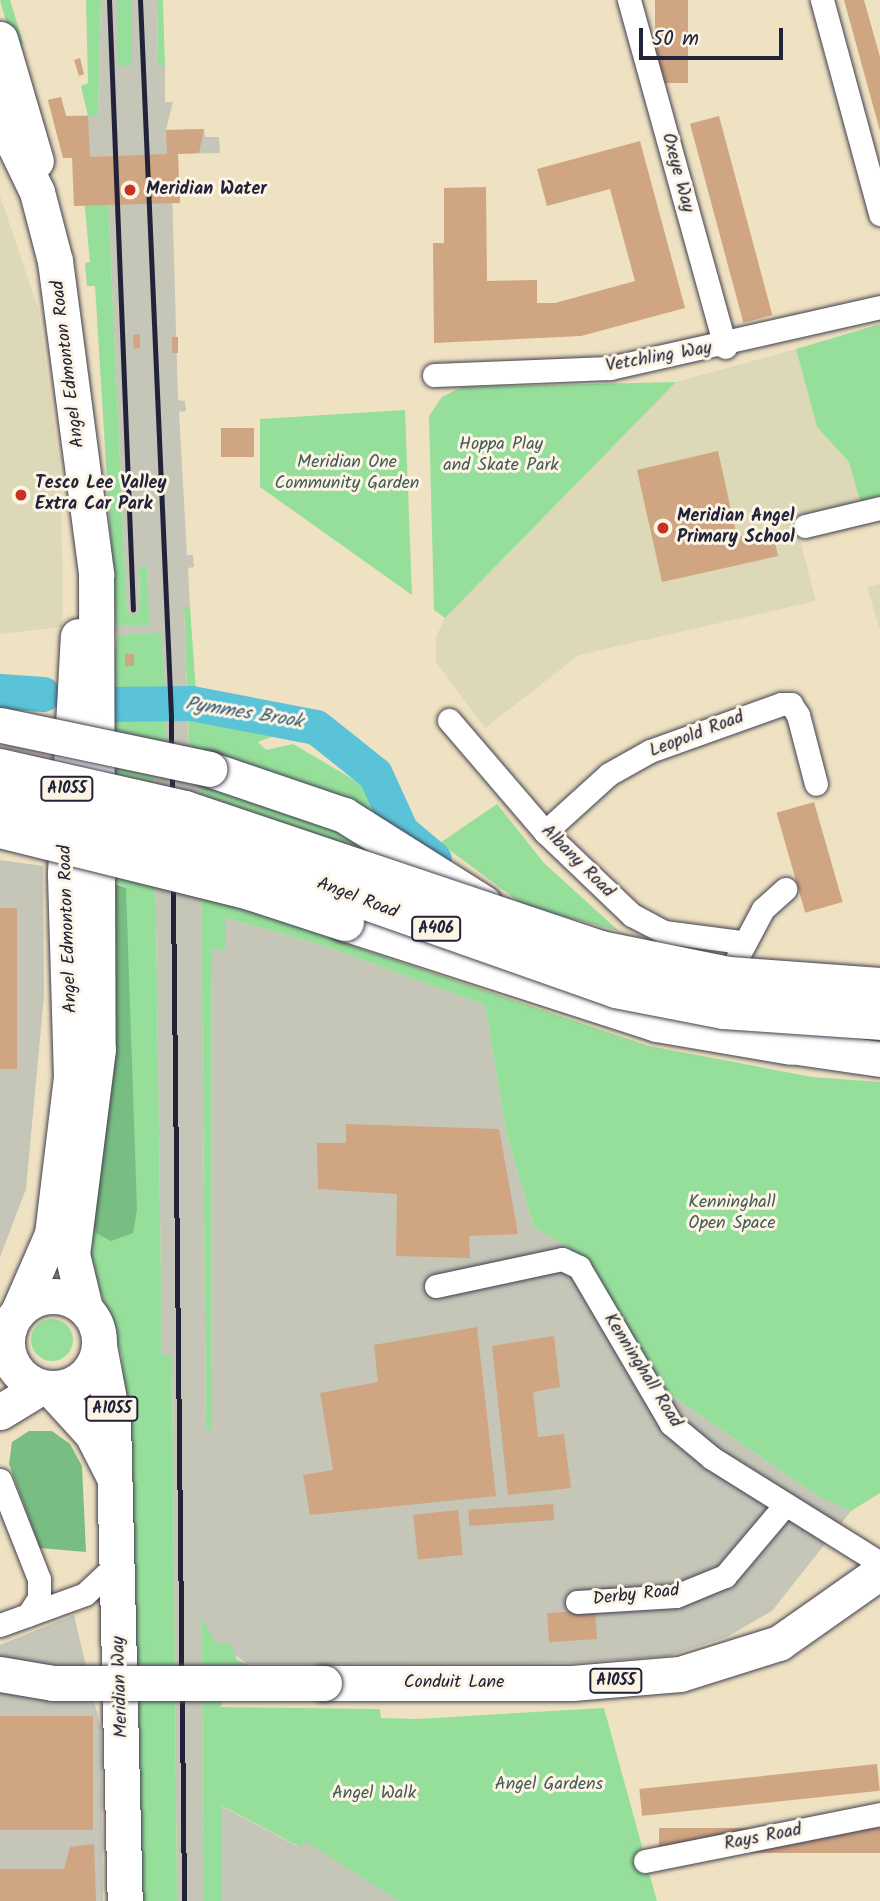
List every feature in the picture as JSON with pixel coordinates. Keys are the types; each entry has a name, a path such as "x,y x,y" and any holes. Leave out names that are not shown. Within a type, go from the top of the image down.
{"highway":[{"name":"Angel Road","path":"0,768 185,810 600,950 880,1005"},
{"name":"Angel Road","path":"0,797 129,824 247,859 616,989 724,1010 880,1005"},
{"path":"0,829 250,891 657,1023 791,1046"}],"main road":[{"name":"Angel Edmonton Road","path":"0,39 31,131 37,192 69,338 88,539 99,618 98,1049 72,1254 85,1308 99,1346"},
{"name":"Angel Edmonton Road","path":"0,115 37,192"},
{"name":"Angel Edmonton Road","path":"6,1329 60,1164 72,1040 65,873 70,712 88,539"},
{"name":"A406","path":"0,725 171,760 314,802 443,877 532,934 588,959 738,997 880,1005"},
{"path":"791,1046 880,1059"},
{"path":"6,1329 56,1296 85,1308"},
{"name":"Meridian Way","path":"6,1329 22,1402 92,1434 112,1473"},
{"path":"22,1402 83,1377 99,1346"},
{"name":"Meridian Way","path":"99,1346 113,1420 112,1473 118,1563 125,1901"},
{"name":"Conduit Lane","path":"0,1674 53,1684 324,1684 572,1683 680,1674 779,1643 880,1572"}],"street":[{"name":"Oxeye Way","path":"629,0 725,347"},
{"path":"822,0 880,214"},
{"name":"Vetchling Way","path":"434,375 610,368 725,347 880,307"},
{"path":"805,526 880,508"},
{"name":"Leopold Road","path":"545,832 609,774 650,751 781,704 791,704 798,715 816,784"},
{"name":"Albany Road","path":"449,720 545,832 648,926 742,942"},
{"path":"785,889 742,942 738,997 755,1026 791,1046"},
{"name":"Kenninghall Road","path":"436,1286 562,1259 579,1266 671,1424 785,1505 880,1563"},
{"path":"0,1480 36,1566 39,1598 28,1615"},
{"name":"Derby Road","path":"578,1602 676,1596 725,1576 785,1505"},
{"path":"0,1625 85,1594 118,1563"},
{"name":"Rays Road","path":"645,1861 880,1814"}],"shaded area":[{"path":"101,0 157,0 158,65 165,66 165,102 173,102 166,130 204,129 205,137 219,137 220,153 171,154 178,400 185,401 186,411 179,412 187,555 193,555 194,567 188,568 190,607 184,608 189,763 200,763 206,1429 212,1428 211,948 226,948 226,918 319,944 485,1005 507,1136 534,1227 572,1250 669,1394 818,1496 851,1511 772,1611 727,1637 668,1656 573,1663 248,1664 216,1643 202,1620 203,1901 177,1901 172,1356 162,1356 154,764 167,763 161,634 117,635 116,626 148,625 147,565 139,565 140,613 127,614 108,198 82,157 63,158 48,100 61,97 66,116 98,115"},
{"path":"0,196 38,308 60,473 63,590 62,627 0,634"},
{"name":"Meridian Angel Primary School","path":"796,349 817,427 849,462 860,501 794,518 816,601 579,655 485,728 436,662 436,637 445,618 676,382"},
{"path":"880,584 880,630 867,587"},
{"path":"0,860 43,866 44,996 26,1189 0,1257"},
{"path":"74,1615 101,1730 103,1901 0,1901 0,1645"},
{"path":"221,1806 299,1847 305,1840 399,1901 222,1901"}],"green space":[{"path":"0,0 10,0 23,43 16,57"},
{"path":"86,0 101,0 98,115 88,116 81,86 88,83"},
{"path":"117,0 132,0 132,66 117,66"},
{"path":"157,0 163,0 165,66 158,66"},
{"path":"108,197 127,613 140,613 139,565 147,565 149,625 116,626 95,286 87,286 85,263 90,262 84,198"},
{"path":"880,324 880,496 860,501 849,462 817,427 796,349"},
{"name":"Hoppa Play and Skate Park","path":"676,382 445,618 434,610 429,416 442,397 462,387"},
{"name":"Meridian One Community Garden","path":"405,410 412,595 260,487 260,419"},
{"path":"184,607 190,607 196,692 187,691"},
{"path":"161,633 165,691 110,693 117,635"},
{"name":"Kenninghall Open Space","path":"188,715 289,730 258,742 266,750 293,744 368,788 384,834 341,942 649,1046 812,1077 880,1082 880,1493 851,1511 818,1496 669,1394 572,1250 534,1227 507,1136 485,1005 319,944 226,918 226,949 211,949 212,1429 206,1429 200,764 189,763"},
{"path":"165,716 167,764 154,765 162,1355 172,1356 177,1901 135,1901 122,1356 88,1254 126,888 115,882 106,717"},
{"path":"497,804 544,863 619,931 525,906 440,843"},
{"path":"107,881 126,888 137,1210 133,1233 111,1241 96,1233 90,1218"},
{"path":"52,1319 67,1325 73,1340 67,1355 52,1361 37,1355 31,1340 37,1325"},
{"path":"29,1431 52,1431 70,1444 82,1466 86,1552 40,1548 9,1464 12,1442"},
{"path":"202,1618 216,1643 230,1643 237,1660 248,1664 220,1707 380,1709 381,1718 416,1719 604,1708 657,1901 399,1901 305,1841 300,1847 222,1806 222,1901 203,1901"}],"building":[{"path":"655,0 688,0 688,83 655,83"},
{"path":"844,0 864,0 880,57 880,131"},
{"path":"80,58 84,74 79,76 74,60"},
{"path":"61,97 66,116 88,116 90,157 167,154 166,130 204,129 199,153 178,154 180,203 74,206 72,158 63,158 48,100"},
{"path":"719,116 772,315 743,323 690,124"},
{"path":"640,141 685,308 581,336 434,343 433,243 444,243 444,188 486,187 487,281 537,280 537,303 555,303 635,281 610,189 547,206 537,169"},
{"path":"140,334 140,348 134,349 133,335"},
{"path":"172,337 178,337 178,353 172,353"},
{"path":"221,428 254,428 254,457 221,457"},
{"path":"718,451 737,537 772,529 778,556 662,582 637,470"},
{"path":"125,654 134,654 134,666 125,666"},
{"path":"814,802 843,902 805,913 777,813"},
{"path":"0,908 17,908 17,1069 0,1069"},
{"path":"346,1124 499,1129 518,1234 469,1236 470,1258 396,1256 397,1194 318,1189 317,1143 346,1143"},
{"path":"477,1327 496,1496 310,1515 303,1475 333,1470 320,1393 378,1382 374,1345"},
{"path":"554,1336 560,1387 533,1392 538,1437 564,1434 571,1488 508,1495 492,1346"},
{"path":"553,1504 554,1520 469,1526 468,1510"},
{"path":"458,1510 463,1555 418,1559 413,1515"},
{"path":"595,1610 597,1639 549,1642 547,1613"},
{"path":"0,1716 93,1716 93,1830 0,1830"},
{"path":"877,1764 880,1791 642,1816 639,1789"},
{"path":"659,1828 880,1828 880,1853 659,1853"},
{"path":"94,1844 96,1901 0,1901 0,1869 64,1869 70,1847"}],"waterway":[{"name":"Pymmes Brook","path":"0,691 43,694"},
{"name":"Pymmes Brook","path":"110,704 191,703 316,727 375,774 401,831 434,859"}],"railway":[{"path":"109,0 133,610"},
{"path":"140,0 171,715 184,1901"}],"place":[{"name":"Meridian Water","path":"130,190"},
{"name":"Tesco Lee Valley Extra Car Park","path":"21,495"},
{"name":"Meridian Angel Primary School","path":"663,528"}],"park label":[{"name":"Angel Gardens","path":"549,1785"},
{"name":"Angel Walk","path":"374,1794"}]}
